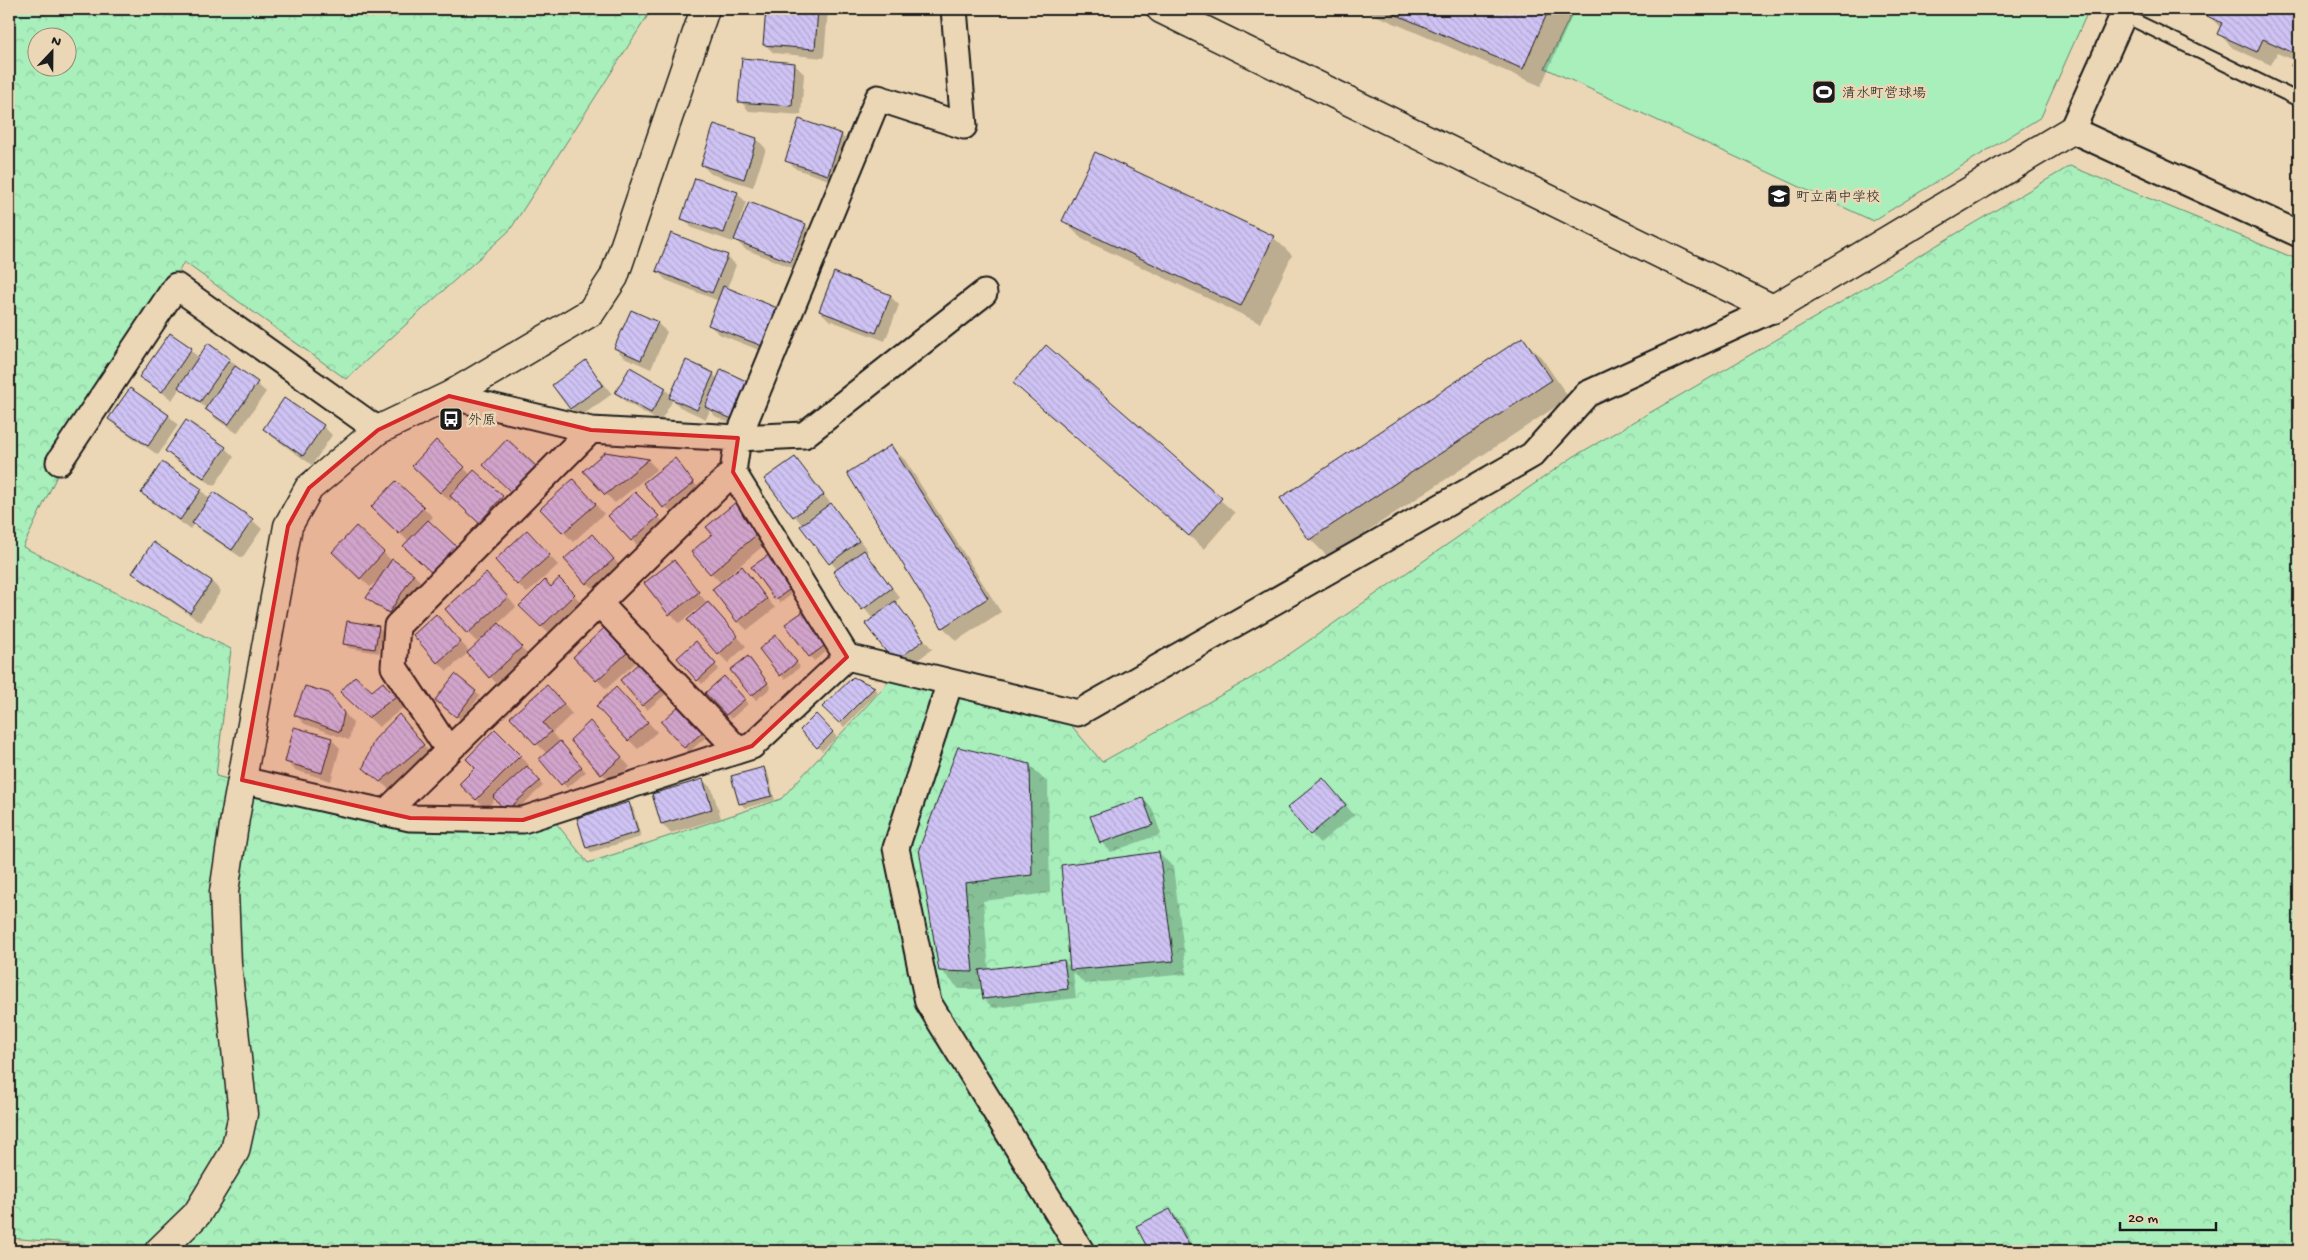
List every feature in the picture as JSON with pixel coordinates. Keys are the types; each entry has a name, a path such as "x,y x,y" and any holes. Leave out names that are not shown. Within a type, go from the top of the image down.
{"street":[{"path":"159,1251 197,1214 235,1151 243,1114 227,964 224,892 242,780 288,526 309,488 378,430 449,396 591,312 614,277 705,9"},
{"path":"385,813 733,472 738,438 878,98 964,126 954,9"},
{"path":"1161,9 1773,309"},
{"path":"733,472 847,657 1078,713 1532,455 1587,394 1773,309 2072,130 2124,12"},
{"path":"2072,130 2299,234"},
{"path":"59,462 176,286 378,430"},
{"path":"449,396 591,430 738,438 804,435 984,293"},
{"path":"448,751 394,667 398,626 591,430"},
{"path":"599,603 738,750"},
{"path":"242,780 410,818 523,820 752,746 847,657"},
{"path":"950,682 896,848 928,1002 1081,1251"}],"lane":[{"path":"2124,12 2299,100"}],"highlighted area":[{"path":"449,396 591,430 738,438 733,472 847,657 752,746 523,820 410,818 242,780 288,526 309,488 378,430"}],"green space":[{"path":"9,9 652,9 510,230 346,379 184,262 143,336 74,440 23,547 231,649 216,776 403,827 556,823 588,863 781,799 894,676 1018,705 1070,724 1102,762 1271,667 1573,457 1821,314 2070,166 2299,260 2299,1251 102,1251 104,1246 9,1238"},
{"name":"清水町営球場","path":"1574,9 2089,9 2041,117 1873,221 1545,68"}],"building":[{"path":"766,9 818,9 815,49 763,45"},
{"path":"1383,9 1549,9 1523,69"},
{"path":"2210,9 2299,9 2299,70 2291,66 2296,54 2263,39 2257,52 2217,34 2222,23 2207,16"},
{"path":"742,58 795,63 792,106 738,102"},
{"path":"799,119 842,134 828,175 785,161"},
{"path":"714,124 757,138 744,179 701,165"},
{"path":"1095,152 1274,236 1241,306 1062,221"},
{"path":"695,178 738,192 724,233 681,219"},
{"path":"749,202 806,224 791,262 734,240"},
{"path":"671,233 728,255 712,293 656,271"},
{"path":"834,272 891,295 876,333 819,311"},
{"path":"723,286 780,309 765,347 708,325"},
{"path":"631,310 658,322 641,360 614,348"},
{"path":"170,333 192,348 162,392 139,377"},
{"path":"1523,337 1552,380 1309,540 1280,498"},
{"path":"208,343 230,359 200,402 178,387"},
{"path":"1046,345 1222,498 1189,536 1013,383"},
{"path":"586,360 603,385 570,409 552,385"},
{"path":"686,360 714,373 697,410 669,398"},
{"path":"235,366 258,382 228,425 205,409"},
{"path":"630,367 666,388 651,413 615,393"},
{"path":"721,369 748,382 732,419 705,407"},
{"path":"130,388 169,415 148,446 108,419"},
{"path":"284,398 324,425 303,456 263,429"},
{"path":"186,420 226,447 204,478 165,451"},
{"path":"507,439 536,466 511,492 483,465"},
{"path":"436,440 465,467 440,493 412,466"},
{"path":"891,445 988,598 942,628 847,473"},
{"path":"605,452 649,459 605,495 583,471"},
{"path":"795,457 824,495 793,517 764,479"},
{"path":"675,458 694,483 663,508 643,483"},
{"path":"162,462 202,489 180,520 141,493"},
{"path":"474,470 503,496 479,523 450,496"},
{"path":"573,479 596,504 563,533 540,509"},
{"path":"396,481 424,507 399,534 371,507"},
{"path":"214,492 253,519 232,550 192,523"},
{"path":"635,492 659,516 631,541 608,516"},
{"path":"736,502 761,531 710,574 691,552 712,534 706,527"},
{"path":"831,503 859,541 829,564 800,526"},
{"path":"428,520 457,547 432,573 403,546"},
{"path":"356,526 384,552 360,579 332,552"},
{"path":"527,530 550,555 517,585 495,560"},
{"path":"592,534 614,559 586,584 564,559"},
{"path":"153,542 212,581 190,613 132,573"},
{"path":"864,550 892,588 862,610 833,572"},
{"path":"770,554 793,587 775,600 751,567"},
{"path":"392,559 414,574 389,613 366,598"},
{"path":"674,560 699,592 669,615 644,583"},
{"path":"742,566 767,599 737,622 712,589"},
{"path":"486,573 508,597 467,634 445,609"},
{"path":"559,578 575,594 541,627 519,606 545,580 551,587"},
{"path":"895,601 924,640 894,662 865,624"},
{"path":"708,602 738,636 718,655 687,620"},
{"path":"804,611 827,644 809,657 785,624"},
{"path":"436,614 461,642 437,663 413,635"},
{"path":"347,621 379,626 375,649 343,644"},
{"path":"499,623 522,647 489,678 467,653"},
{"path":"604,628 627,653 596,681 573,657"},
{"path":"776,635 797,662 780,676 759,649"},
{"path":"696,641 716,664 697,681 677,658"},
{"path":"748,656 768,683 751,696 730,670"},
{"path":"640,662 663,689 642,706 620,680"},
{"path":"455,674 476,691 456,717 435,700"},
{"path":"355,676 372,691 383,682 395,697 368,718 340,692"},
{"path":"724,676 745,699 726,715 705,693"},
{"path":"853,677 875,687 839,723 822,707"},
{"path":"547,685 564,704 543,723 551,732 536,745 510,717"},
{"path":"305,686 329,693 344,713 340,732 294,715"},
{"path":"616,687 648,722 628,741 596,706"},
{"path":"681,704 704,731 684,748 661,722"},
{"path":"399,714 424,745 380,782 363,768 374,740"},
{"path":"816,714 833,732 817,748 800,730"},
{"path":"590,721 622,757 601,775 570,740"},
{"path":"294,727 332,738 322,773 285,762"},
{"path":"495,729 521,755 476,800 459,784 475,768 466,759"},
{"path":"560,741 582,767 561,785 539,759"},
{"path":"958,747 1030,764 1032,875 965,883 973,972 939,971 919,849"},
{"path":"527,766 540,781 506,811 493,797"},
{"path":"764,767 772,796 739,804 731,776"},
{"path":"1323,778 1346,805 1310,835 1287,808"},
{"path":"703,779 712,809 661,824 652,794"},
{"path":"1143,798 1153,825 1100,843 1090,816"},
{"path":"629,802 638,832 586,848 577,818"},
{"path":"1159,852 1174,961 1070,970 1061,865"},
{"path":"1064,960 1068,989 983,999 979,970"},
{"path":"1170,1209 1192,1251 1149,1251 1136,1226"}],"place":[{"name":"清水町営球場","path":"1824,92"},
{"name":"町立南中学校","path":"1779,196"},
{"name":"外原","path":"451,419"}]}
